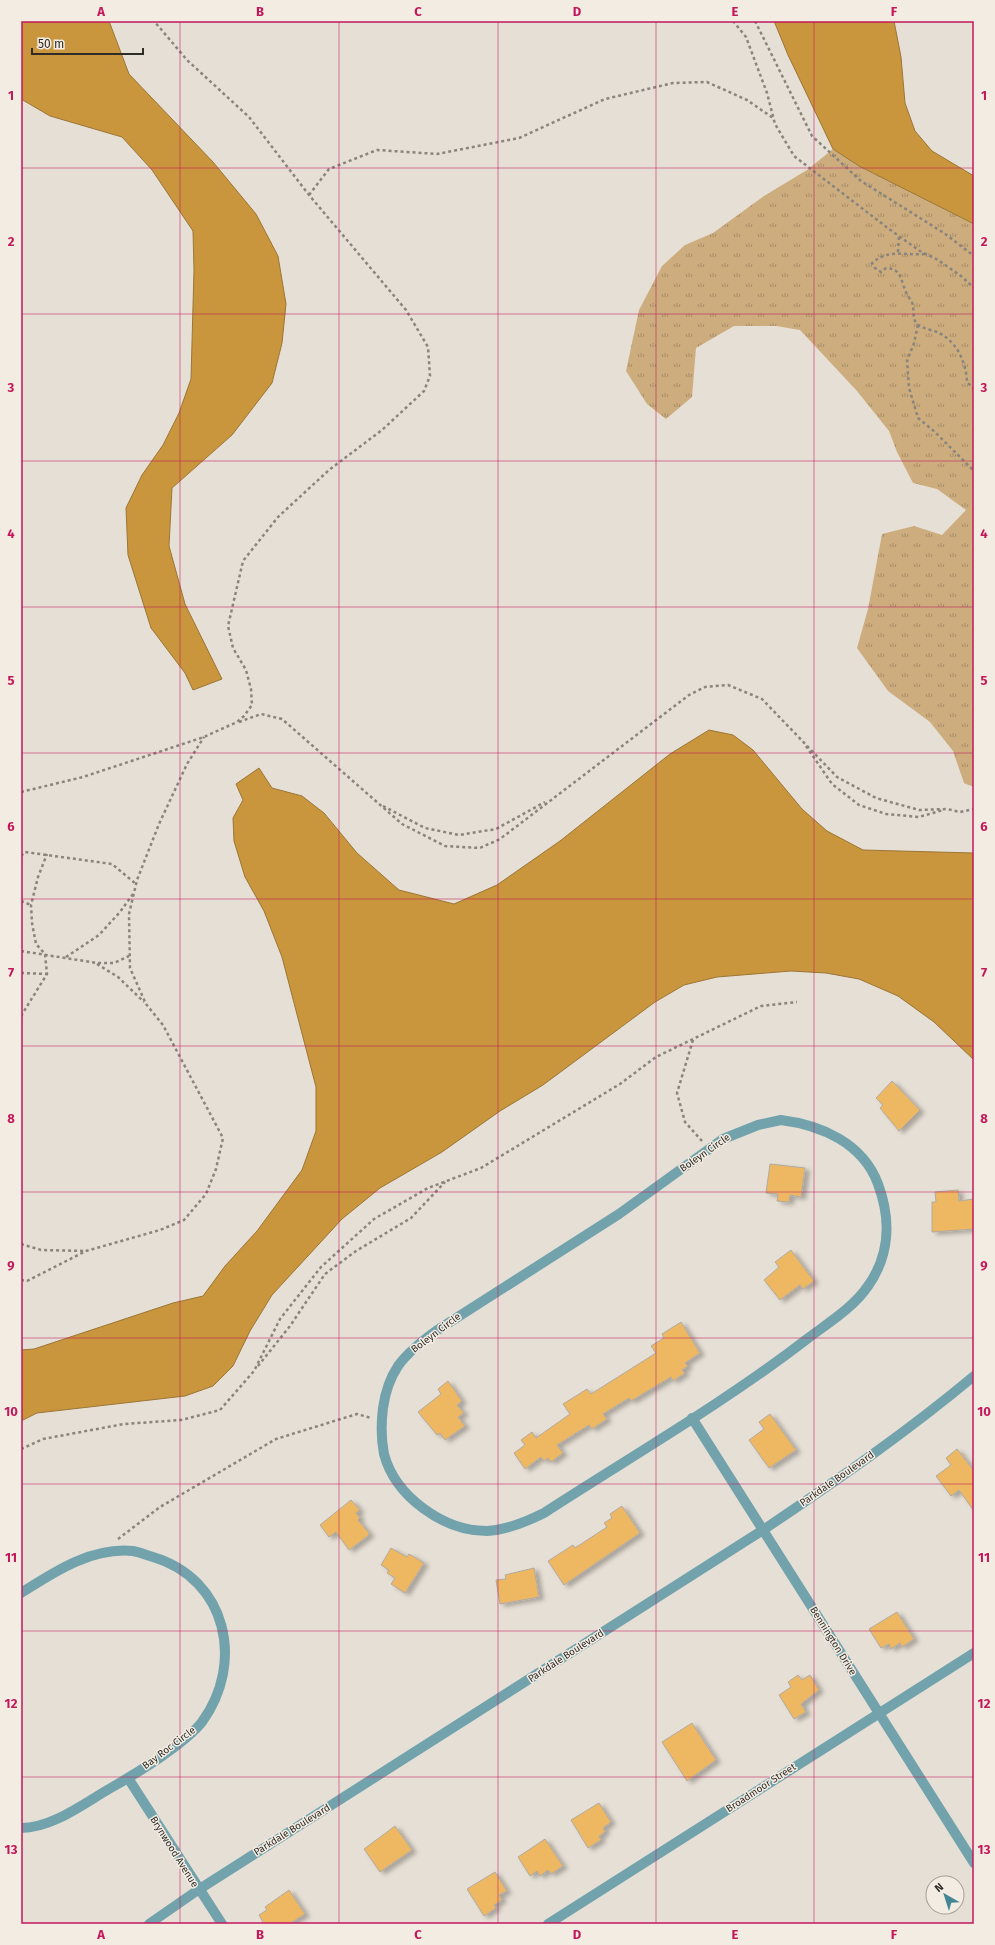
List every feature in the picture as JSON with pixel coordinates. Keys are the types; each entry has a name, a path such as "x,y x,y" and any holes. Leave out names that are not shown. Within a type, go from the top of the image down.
{"street":[{"name":"Boleyn Circle","path":"781,1120 804,1123 826,1131 840,1138 858,1154 870,1168 878,1182 885,1204 888,1228 884,1252 877,1271 868,1287 854,1303 786,1355 692,1418 526,1522 508,1528 487,1530 464,1528 449,1523 431,1513 403,1489 393,1474 384,1455 381,1422 385,1396 391,1380 398,1366 414,1348 436,1331 619,1214 723,1139 740,1130 781,1120"},
{"name":"Parkdale Boulevard","path":"149,1924 198,1890 763,1530 882,1448 974,1376"},
{"name":"Bennington Drive","path":"692,1418 974,1863"},
{"name":"Bay Roc Circle","path":"21,1593 59,1570 76,1562 116,1552 133,1551 163,1560 182,1571 196,1583 218,1614 223,1631 226,1657 223,1676 214,1703 201,1723 182,1741 128,1778 62,1816 41,1825 21,1828"},
{"name":"Broadmoor Street","path":"548,1924 974,1653"},
{"name":"Brynwood Avenue","path":"128,1778 198,1890 222,1924"}],"path":[{"path":"154,21 187,60 249,118 309,195 406,310 428,347 430,376 424,391 382,430 329,470 278,517 243,561 228,626 233,648 246,670 251,689 252,704 244,716 237,722"},
{"path":"733,21 746,37 767,93 775,124 794,156 899,236 925,254 938,260 961,276 974,288"},
{"path":"754,21 812,136 861,181 944,233 974,256"},
{"path":"309,195 329,169 377,150 437,154 519,138 605,99 673,83 707,82 747,100 773,118"},
{"path":"898,252 899,236"},
{"path":"925,254 911,255 898,252 886,255 872,263 874,268 881,272 886,268 892,268 900,274 906,293 913,304 912,313 918,325 914,343 907,361 909,388 918,418 935,432 974,471"},
{"path":"918,325 939,333 951,342 960,355 966,368 966,382 974,389"},
{"path":"21,792 83,777 204,737 237,722 261,714 282,719 402,824 445,846 480,848 500,839 689,695 705,687 728,685 762,699 837,777 876,798 919,810 946,809 960,812 974,809"},
{"path":"146,1004 130,968 129,914 136,884 159,824 184,770 204,737"},
{"path":"801,739 832,784 859,805 886,814 920,817 946,809"},
{"path":"377,803 425,828 459,835 496,828 552,798"},
{"path":"21,856 25,852 112,864 136,884"},
{"path":"21,1016 47,974 45,954 36,944 32,923 31,906 38,877 47,854"},
{"path":"66,957 99,935 120,912 134,892"},
{"path":"21,901 31,906"},
{"path":"21,951 97,963 114,963 129,956"},
{"path":"21,1280 27,1281 86,1251 160,1230 184,1220 206,1194 216,1169 223,1138 164,1025 146,1004 118,978 97,963"},
{"path":"21,973 47,974"},
{"path":"254,1371 280,1318 321,1267 374,1219 428,1188 481,1168 620,1084 656,1057 761,1006 797,1002"},
{"path":"693,1039 677,1093 685,1122 710,1149"},
{"path":"21,1449 43,1439 124,1424 181,1420 220,1410 290,1326 325,1274 356,1251 411,1218 446,1181"},
{"path":"21,1244 41,1250 86,1251"},
{"path":"113,1542 160,1507 276,1439 357,1414 381,1422"}],"green space":[{"path":"833,149 859,166 974,224 974,787 964,783 953,751 930,722 888,691 857,648 868,609 882,534 914,526 942,535 966,510 937,489 913,483 897,452 889,431 857,391 800,330 776,326 734,326 696,348 692,397 666,419 647,404 626,371 639,310 662,266 685,245 713,233 764,196 807,170"}],"shaded area":[{"path":"21,21 109,21 129,74 213,162 256,214 278,256 286,304 282,343 272,383 232,435 172,488 169,546 185,604 222,679 193,690 185,673 151,628 128,555 126,508 142,475 163,445 179,413 191,379 194,270 193,231 152,170 122,137 50,116 21,99"},
{"path":"774,21 894,21 901,57 905,103 915,131 932,151 974,176 974,224 859,166 833,149 788,55"},
{"path":"709,730 733,735 753,750 802,809 827,831 863,850 974,853 974,1060 934,1022 898,996 859,979 826,973 791,971 717,977 684,985 655,1002 543,1085 500,1111 442,1152 380,1188 342,1219 272,1295 250,1331 233,1366 213,1386 185,1396 37,1413 21,1421 21,1350 34,1349 173,1303 203,1296 225,1266 257,1231 302,1170 316,1131 316,1087 282,957 264,911 245,877 234,841 233,818 243,800 236,784 259,768 272,788 302,796 324,813 357,853 399,890 454,904 497,885 560,841 670,754"}],"building":[{"path":"892,1081 920,1110 899,1131 880,1108 883,1105 876,1098"},
{"path":"770,1164 805,1168 801,1197 790,1195 789,1202 777,1201 778,1194 766,1193"},
{"path":"958,1190 959,1201 974,1199 974,1229 932,1232 932,1202 936,1202 935,1192"},
{"path":"791,1250 814,1281 803,1289 800,1285 780,1300 764,1280 779,1267 775,1262"},
{"path":"681,1322 700,1353 685,1363 688,1366 682,1370 685,1373 673,1381 671,1377 631,1401 629,1398 603,1414 607,1419 592,1429 589,1425 557,1445 563,1453 551,1462 548,1458 544,1461 541,1457 525,1469 514,1453 525,1445 521,1440 532,1432 536,1438 570,1414 563,1404 587,1389 591,1394 656,1353 651,1346 664,1338 662,1334"},
{"path":"448,1381 462,1401 457,1405 464,1413 458,1417 465,1426 445,1440 440,1433 437,1435 418,1412 441,1394 438,1389"},
{"path":"770,1414 796,1450 769,1468 749,1440 764,1429 759,1422"},
{"path":"957,1449 974,1471 974,1511 959,1490 951,1496 936,1476 951,1465 946,1458"},
{"path":"351,1500 360,1510 356,1513 360,1518 358,1520 369,1535 349,1550 336,1532 329,1537 320,1525"},
{"path":"622,1506 640,1533 564,1585 548,1561 573,1545 575,1548 607,1527 604,1523 612,1518 610,1514"},
{"path":"391,1548 407,1557 409,1554 424,1563 405,1593 391,1584 395,1578 387,1573 389,1570 381,1565"},
{"path":"534,1568 539,1597 500,1604 496,1580 506,1579 505,1575"},
{"path":"897,1612 914,1639 902,1647 900,1643 891,1649 889,1644 881,1648 869,1629"},
{"path":"798,1675 802,1680 810,1675 819,1690 801,1704 806,1712 794,1719 779,1695 791,1687 788,1682"},
{"path":"692,1723 716,1760 687,1781 662,1742"},
{"path":"599,1803 611,1822 603,1828 605,1832 599,1836 601,1840 588,1848 571,1820"},
{"path":"395,1826 412,1850 380,1872 364,1849"},
{"path":"545,1839 563,1866 551,1874 548,1870 540,1876 537,1871 530,1876 518,1857"},
{"path":"495,1872 507,1891 499,1895 502,1900 494,1905 496,1908 484,1916 467,1889"},
{"path":"289,1890 305,1914 289,1924 264,1924 259,1915 267,1910 265,1907"}]}
